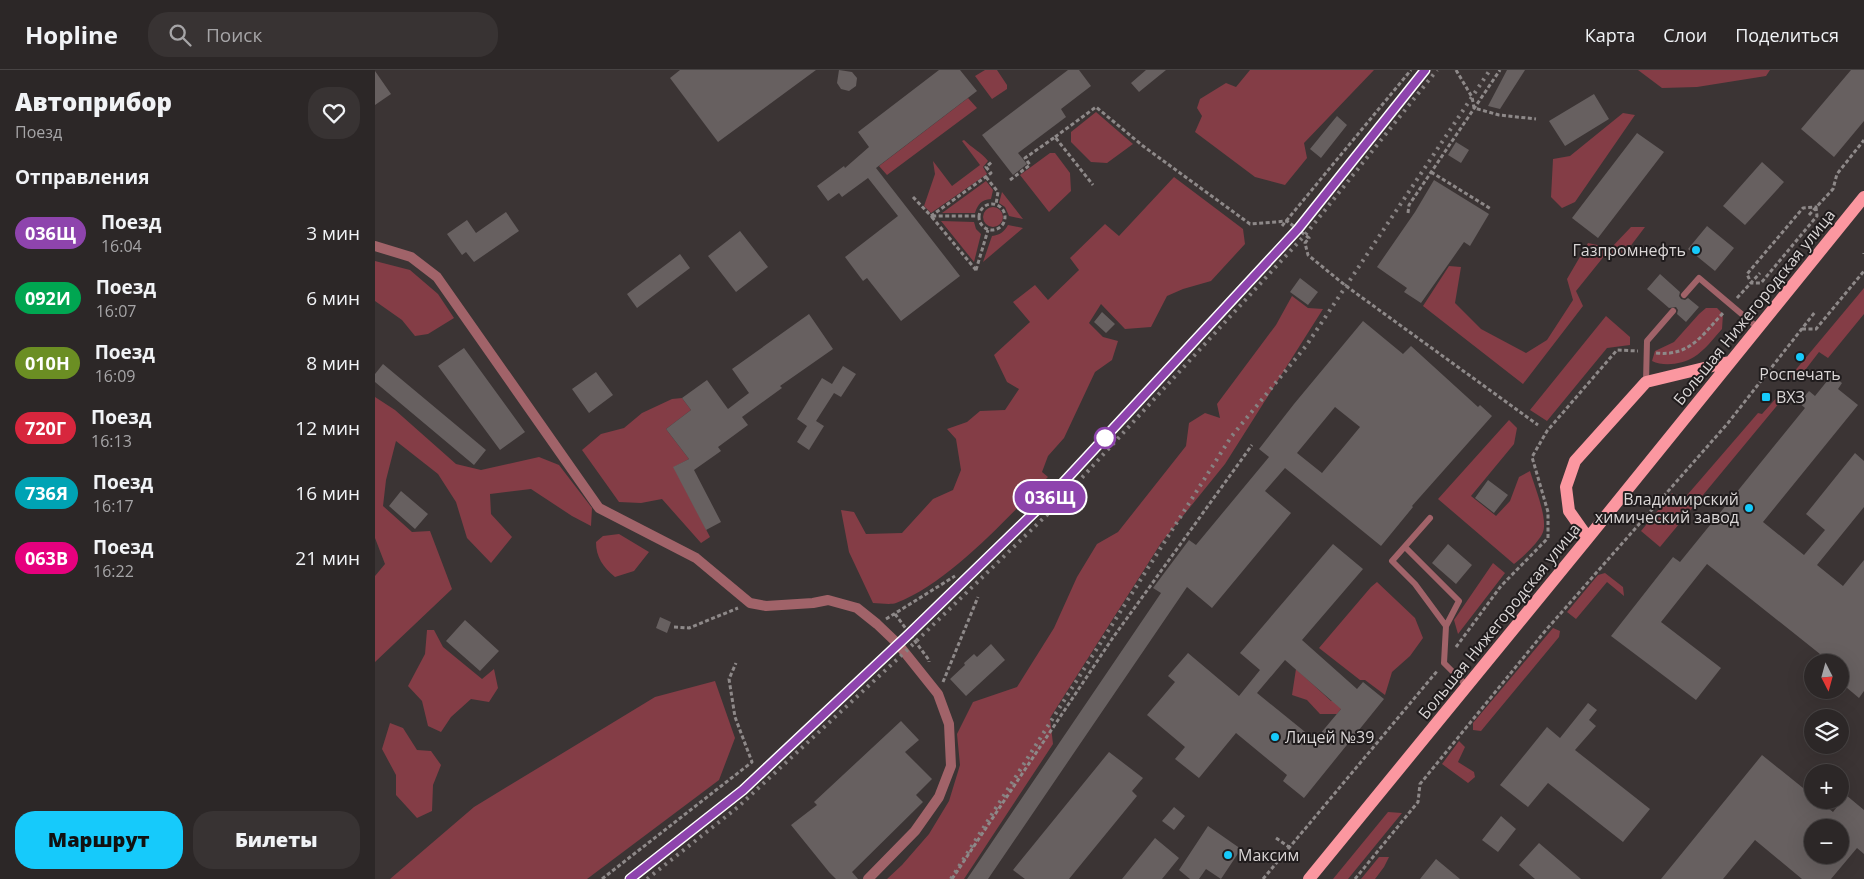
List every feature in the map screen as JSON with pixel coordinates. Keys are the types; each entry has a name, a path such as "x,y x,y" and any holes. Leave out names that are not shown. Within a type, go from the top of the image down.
{"main road":[{"name":"Большая Нижегородская улица","path":"1309,879 1589,538 1757,327 1864,197"},
{"path":"1589,538 1569,512 1566,487 1575,461 1646,382 1729,362"}],"street":[{"path":"375,246 411,256 437,277 599,508 696,558 750,603 766,606 806,604 828,600 857,608 877,624 905,652 938,694 949,724 951,766 939,797 915,831 868,879"}],"lane":[{"path":"1685,295 1699,278 1757,327"},
{"path":"1646,382 1647,341 1673,311"},
{"path":"1430,518 1392,561 1415,584 1445,626"},
{"path":"1405,547 1459,601 1445,626 1444,663 1467,686"}],"path":[{"path":"1282,226 1411,70"},
{"path":"1456,70 1472,97 1474,108"},
{"path":"1408,213 1409,205 1500,70"},
{"path":"1010,180 1030,165 1025,158 1096,106 1143,146 1250,224 1287,221 1309,238 1305,244 1308,255 1346,286 1538,425"},
{"path":"1474,108 1499,115 1536,119"},
{"path":"1055,137 1093,185"},
{"path":"1809,215 1833,188 1837,174 1864,140"},
{"path":"931,216 991,173 986,167 993,161"},
{"path":"1431,172 1491,209"},
{"path":"986,177 998,192 996,204"},
{"path":"913,197 976,270 988,230"},
{"path":"988,204 996,204 1005,212 1006,218 1004,224 994,231 988,230 981,225 979,216 981,209 988,204"},
{"path":"1816,207 1817,216 1761,283 1751,283 1747,274 1797,215 1803,208 1816,207"},
{"path":"931,216 979,216"},
{"path":"1801,329 1815,329 1864,271"},
{"path":"1355,879 1418,802 1420,784 1546,630 1728,423 1815,312"},
{"path":"952,879 1112,639 1252,445"},
{"path":"877,624 955,576"},
{"path":"938,694 978,597"},
{"path":"674,627 689,628 750,603"},
{"path":"602,879 752,762 735,717 729,679 736,663"},
{"path":"1276,838 1289,848"}],"shaded area":[{"path":"985,70 997,70 1007,85 1007,89 992,99 975,76"},
{"path":"1250,70 1374,70 1304,143 1307,158 1285,185 1255,177 1195,132 1202,116 1197,108 1200,99 1226,83 1236,87"},
{"path":"1638,70 1770,70 1766,76 1697,87 1662,88"},
{"path":"968,98 977,108 887,175 879,166"},
{"path":"1096,112 1133,144 1107,163 1091,162 1071,142 1071,132"},
{"path":"1623,113 1635,115 1575,202 1562,208 1551,197 1553,159 1570,156"},
{"path":"964,140 988,161 983,167 987,174 931,213 924,206 935,174 933,161 952,186 980,165 962,141"},
{"path":"1050,153 1055,153 1070,173 1071,191 1049,212 1020,175"},
{"path":"1174,177 1243,229 1245,244 1211,281 1167,296 1151,327 1125,329 1101,304 1089,323 1103,337 1118,341 1112,360 1095,372 1064,438 1048,456 1042,472 1048,477 977,548 937,580 917,593 896,603 873,603 849,552 841,510 854,512 866,534 902,533 933,499 953,490 961,470 956,439 947,429 967,422 980,411 1005,410 1019,389 1007,382 994,355 1030,322 1013,302 1035,285 1048,300 1079,270 1070,258 1105,224 1119,236"},
{"path":"986,181 993,190 991,199 980,203 975,213 942,213"},
{"path":"1002,192 1023,219 1009,216 1005,207 999,203"},
{"path":"993,207 1000,210 1003,217 1000,224 993,227 986,224 983,217 986,210"},
{"path":"941,221 974,222 976,229 981,234 974,262"},
{"path":"1008,225 1023,228 983,262 992,236 1001,233"},
{"path":"1631,227 1645,227 1623,256 1605,255 1576,291 1583,306 1523,384 1423,306 1449,266 1461,267 1455,303 1481,329 1526,353 1547,340 1573,300 1567,279 1588,243 1611,248"},
{"path":"375,261 410,270 438,294 454,318 428,334 415,336 402,320 375,301"},
{"path":"1864,288 1864,314 1828,358 1819,352 1799,378 1788,379"},
{"path":"1292,296 1308,308 1323,309 1225,464 1161,543 1050,718 1053,744 964,879 887,879 929,834 949,801 960,765 957,734 973,702 1017,687 1054,628 1077,577 1097,544 1118,532 1186,446 1189,423 1205,413 1220,418 1217,404 1276,325"},
{"path":"1706,308 1717,308 1723,314 1722,329 1705,348 1694,357 1679,363 1662,364 1652,361 1655,351 1674,342"},
{"path":"1606,316 1630,337 1630,345 1607,348 1547,421 1530,410"},
{"path":"1779,395 1780,402 1660,547 1641,531 1672,493 1682,501 1758,413 1762,414"},
{"path":"375,397 395,410 456,464 481,470 539,457 559,465 592,508 591,526 531,489 490,494 491,514 512,537 491,563 467,538 456,502 438,474 396,441 386,480 383,506 412,532 430,531 452,589 375,662 375,576 385,564 375,538"},
{"path":"682,398 691,410 666,429 689,459 674,467 710,537 701,543 662,499 641,503 619,502 582,450 601,434 624,428 642,413 672,399"},
{"path":"1509,420 1517,428 1514,444 1471,496 1496,516 1510,501 1519,477 1530,471 1544,519 1543,532 1526,554 1514,564 1438,499"},
{"path":"619,534 649,552 634,571 615,577 601,561 597,552 596,542 603,536"},
{"path":"1493,563 1505,573 1458,634 1454,620"},
{"path":"1605,573 1623,587 1624,596 1607,582 1576,619 1567,612 1598,575"},
{"path":"1377,582 1415,618 1423,638 1410,656 1392,672 1385,695 1365,680 1360,680 1319,648"},
{"path":"1553,628 1560,631 1559,637 1481,731 1473,730 1473,723"},
{"path":"427,630 434,630 443,647 482,679 494,669 498,688 489,702 471,699 451,717 441,732 428,726 422,701 408,686 425,654"},
{"path":"1296,669 1331,701 1351,696 1337,714 1320,714 1307,700 1292,695"},
{"path":"715,681 735,738 719,780 587,879 390,879 474,807 655,697"},
{"path":"390,723 403,728 417,750 431,751 441,765 433,785 432,811 417,818 396,795 396,775 382,749"},
{"path":"1459,741 1465,747 1458,762 1474,772 1475,777 1468,783 1442,764"},
{"path":"1388,812 1402,813 1348,879 1333,879"},
{"path":"1379,857 1389,857 1375,879 1361,879"}],"building":[{"path":"680,70 816,70 718,142 670,78"},
{"path":"839,70 852,72 857,78 856,86 849,91 841,89 837,83"},
{"path":"939,70 960,70 977,91 876,168 960,276 901,321 867,278 863,281 845,257 898,216 868,178 842,197 839,193 828,201 817,186 844,166 845,168 869,147 858,132"},
{"path":"1068,70 1079,70 1091,86 1061,109 1066,117 1018,153 1027,164 1013,175 982,135"},
{"path":"1146,70 1166,70 1139,92 1131,83"},
{"path":"1507,70 1525,70 1500,109 1488,106"},
{"path":"1851,70 1864,70 1864,121 1834,157 1801,129"},
{"path":"375,71 391,94 375,105"},
{"path":"1594,94 1609,119 1565,146 1549,121"},
{"path":"1337,116 1347,125 1321,158 1310,149"},
{"path":"1637,133 1664,152 1598,238 1572,218"},
{"path":"1456,142 1469,150 1461,163 1448,155"},
{"path":"1762,162 1784,182 1745,225 1723,206"},
{"path":"1434,180 1489,214 1470,246 1464,242 1421,303 1404,292 1407,288 1377,267 1415,212"},
{"path":"506,212 519,231 474,262 466,252 462,255 447,234 467,220 476,233"},
{"path":"1707,226 1734,248 1715,271 1688,249"},
{"path":"740,231 768,267 736,292 708,256"},
{"path":"680,254 690,268 637,308 627,294"},
{"path":"1660,274 1680,292 1679,296 1681,299 1685,300 1688,298 1699,307 1686,322 1677,314 1678,310 1676,307 1669,308 1647,289"},
{"path":"1300,278 1318,292 1308,305 1290,292"},
{"path":"1102,312 1115,324 1106,333 1094,322"},
{"path":"809,314 833,349 780,386 782,388 742,417 748,425 718,447 721,451 694,470 721,522 706,530 673,467 689,459 666,429 691,410 682,398 707,380 728,409 749,393 732,369"},
{"path":"1363,321 1403,354 1411,346 1478,407 1480,405 1492,416 1412,506 1381,546 1285,468 1265,491 1291,513 1212,608 1187,587 988,879 967,879 1161,593 1153,588 1189,540 1196,545 1269,457 1259,449","holes":["1335,407 1360,427 1322,473 1297,453"]},
{"path":"464,348 525,432 500,450 438,366"},
{"path":"383,364 486,450 474,465 375,382 375,374"},
{"path":"843,366 856,374 841,397 834,393 816,421 824,426 809,450 797,442 807,426 797,419 822,378 832,384"},
{"path":"596,372 613,395 589,413 572,389"},
{"path":"1832,375 1842,383 1838,389 1858,405 1763,522 1804,555 1825,530 1806,514 1855,453 1864,461 1864,507 1817,565 1843,586 1864,560 1864,691 1859,698 1849,690 1849,654 1820,654 1707,564 1661,622 1721,668 1696,700 1611,636 1673,557 1680,562 1805,408 1799,403 1809,391 1815,396"},
{"path":"1488,480 1508,495 1494,513 1475,498"},
{"path":"401,491 428,514 415,529 389,506"},
{"path":"1333,544 1363,569 1302,640 1357,689 1363,682 1384,699 1304,798 1283,781 1287,775 1236,733 1199,778 1175,759 1185,747 1147,715 1175,682 1168,676 1188,653 1239,696 1260,670 1240,653","holes":["1285,660 1341,709 1315,740 1257,693"]},
{"path":"1448,544 1472,565 1456,584 1432,563"},
{"path":"660,617 671,622 667,633 656,628"},
{"path":"465,620 499,651 480,671 446,641"},
{"path":"991,644 1005,660 966,696 950,679 974,654 977,657"},
{"path":"1588,703 1597,710 1589,720 1596,726 1575,750 1650,809 1623,842 1548,783 1528,807 1500,785 1547,727 1560,738"},
{"path":"901,721 919,740 905,752 932,779 916,795 923,802 852,872 858,879 836,879 791,825 817,805 814,802"},
{"path":"1109,752 1143,778 1132,791 1137,796 1069,879 1025,879 1013,870"},
{"path":"1762,755 1804,789 1804,809 1829,809 1833,812 1835,809 1849,809 1849,798 1864,810 1864,854 1857,848 1849,858 1849,819 1804,819 1804,864 1844,864 1831,879 1802,879 1755,840 1723,879 1661,879"},
{"path":"1174,807 1185,816 1174,830 1162,821"},
{"path":"1501,816 1516,829 1498,852 1482,840"},
{"path":"1208,826 1241,849 1221,879 1206,869 1199,879 1190,879 1179,870"},
{"path":"1155,838 1179,858 1162,879 1122,879"},
{"path":"1539,843 1581,879 1535,879 1519,865"},
{"path":"1436,859 1460,879 1420,879"}],"railway":[{"path":"630,879 743,790 909,634 1047,500 1298,229 1425,70"},
{"path":"647,879 738,807 905,652 1055,507 1305,235 1437,70"},
{"path":"951,879 1231,437 1306,346 1490,70"}],"train":[{"name":"036Щ","path":"630,879 743,790 909,634 1047,500 1298,229 1425,70"}],"place":[{"name":"Газпромнефть","path":"1696,250"},
{"name":"Роспечать","path":"1800,357"},
{"name":"ВХЗ","path":"1766,397"},
{"name":"Владимирский химический завод","path":"1749,508"},
{"name":"Лицей №39","path":"1275,737"},
{"name":"Максим","path":"1228,855"}]}
